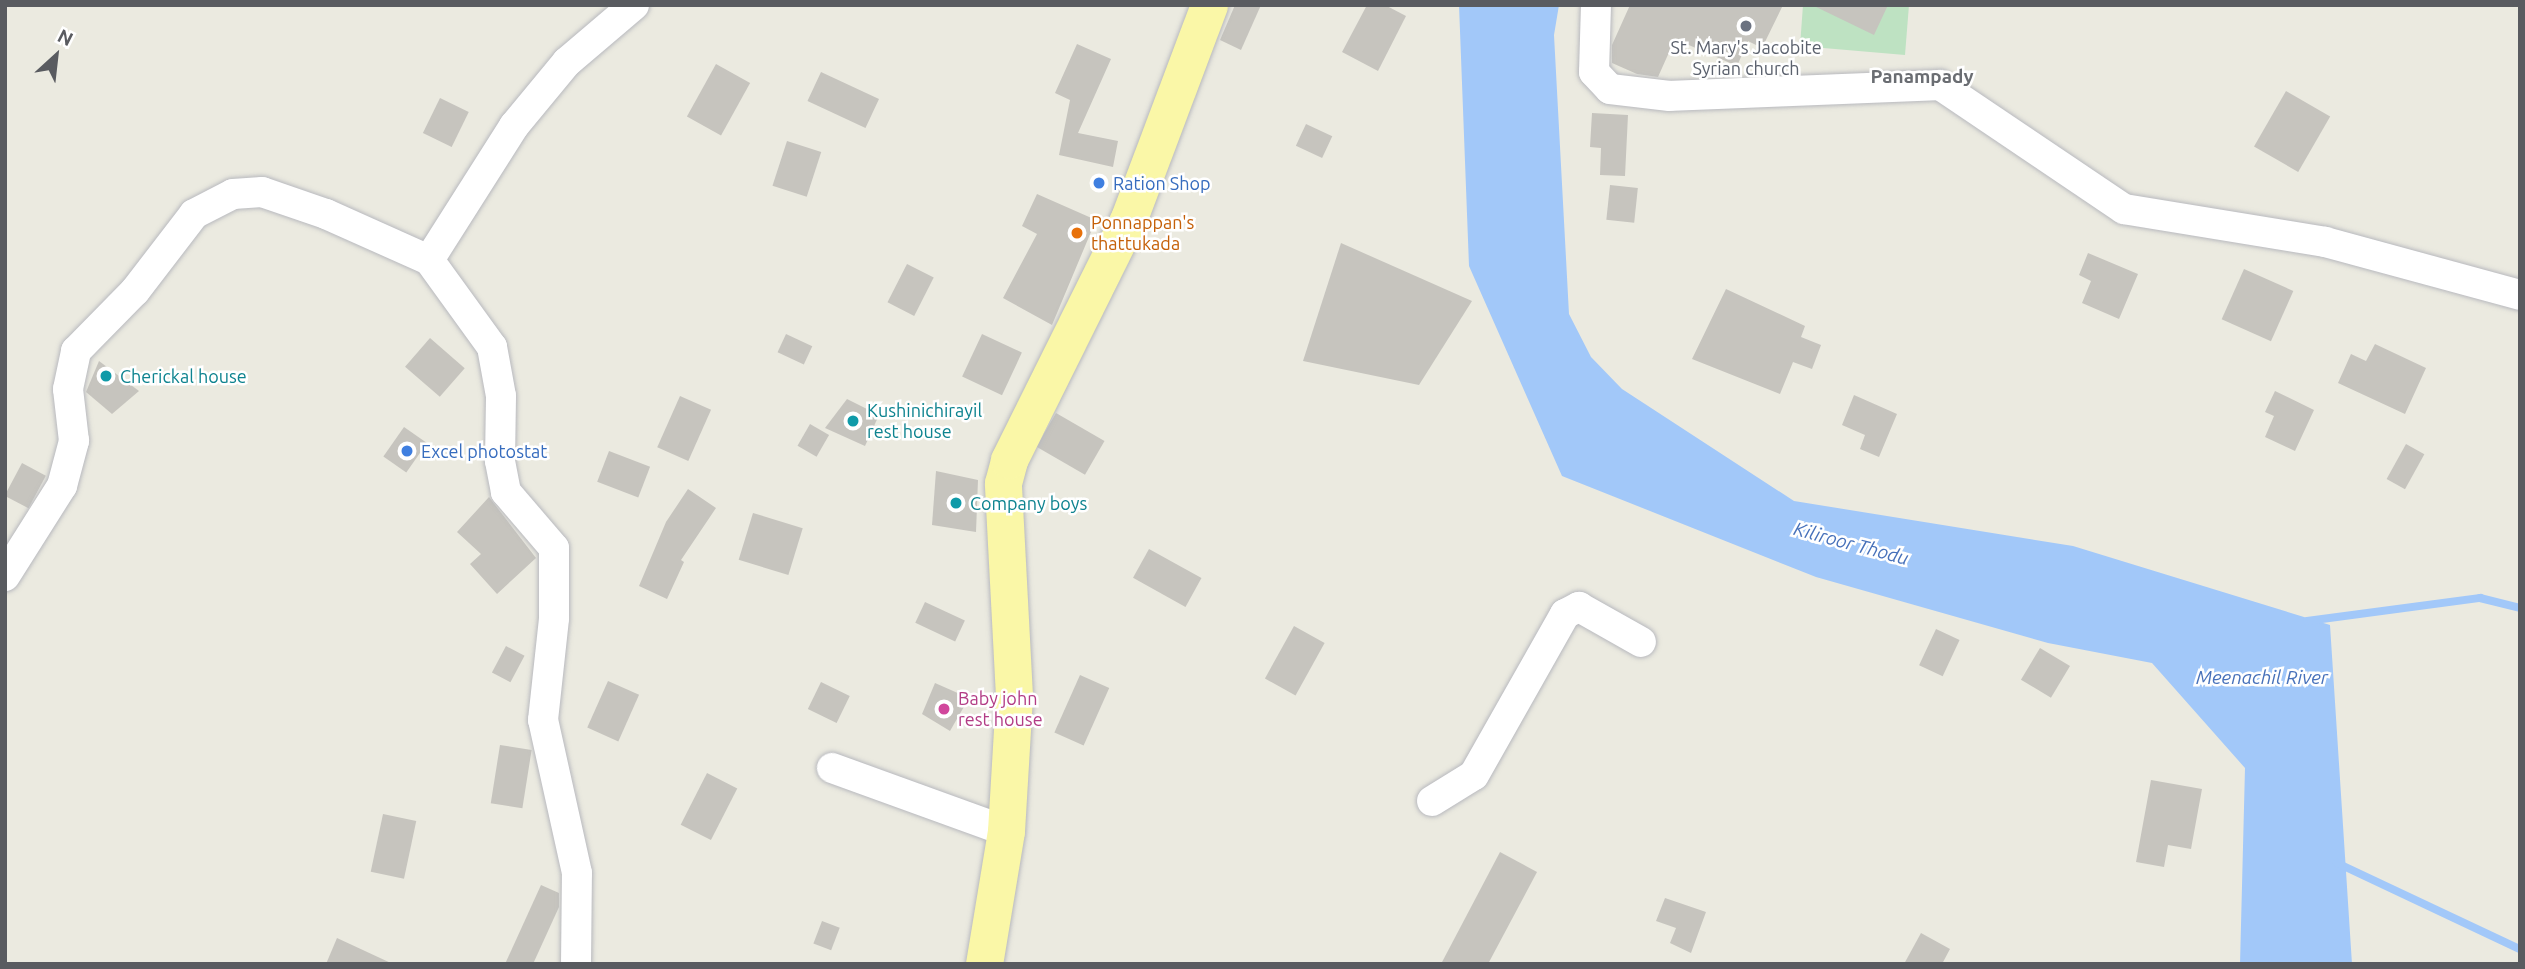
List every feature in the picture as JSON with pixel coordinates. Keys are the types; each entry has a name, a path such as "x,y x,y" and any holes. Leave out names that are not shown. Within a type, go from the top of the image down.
{"main road":[{"path":"984,964 1006,831 1014,696 1003,483 1009,460 1129,218 1209,5"}],"street":[{"path":"429,260 514,126 567,62 634,5"},
{"path":"1596,5 1594,72 1610,89 1670,96 1940,85 2124,209 2325,242 2520,295"},
{"path":"5,576 62,486 74,441 68,390 76,351 135,291 194,214 233,194 262,192 326,214 429,260 492,347 501,396 500,461 506,492 554,548 554,618 543,720 577,873 576,964"},
{"path":"1432,801 1474,775 1565,614 1579,607 1641,642"},
{"path":"832,768 1006,831"}],"green space":[{"path":"1803,5 1909,5 1905,55 1800,46"}],"water":[{"name":"Meenachil River","path":"1459,5 1559,5 1554,35 1569,314 1591,357 1622,389 1794,501 2073,546 2330,625 2352,964 2240,964 2245,768 2152,663 2048,643 1816,577 1562,476 1469,266"}],"building":[{"path":"1235,5 1261,5 1241,50 1220,40"},
{"path":"1367,5 1385,5 1406,16 1378,71 1342,52"},
{"path":"1630,5 1783,5 1762,48 1748,41 1737,66 1675,39 1658,77 1637,74 1612,63 1612,45"},
{"path":"1812,5 1888,5 1874,35"},
{"path":"1077,44 1111,59 1078,133 1118,141 1113,167 1059,155 1070,100 1055,93"},
{"path":"716,64 750,83 721,135 687,116"},
{"path":"821,72 879,99 865,128 807,101"},
{"path":"2286,91 2330,116 2298,172 2254,146"},
{"path":"440,98 469,112 452,147 423,133"},
{"path":"1592,113 1628,115 1625,176 1600,175 1601,148 1590,147"},
{"path":"1306,124 1332,136 1322,158 1296,146"},
{"path":"787,141 821,152 807,197 772,186"},
{"path":"1610,185 1638,188 1634,223 1606,220"},
{"path":"1037,194 1096,220 1052,325 1003,298 1037,234 1022,226"},
{"path":"1341,243 1472,301 1419,385 1303,361"},
{"path":"2088,253 2138,274 2119,319 2082,303 2091,281 2079,275"},
{"path":"907,264 934,278 914,316 887,302"},
{"path":"2244,269 2293,291 2271,341 2222,319"},
{"path":"1726,289 1805,326 1801,337 1821,345 1812,369 1793,362 1780,394 1692,359"},
{"path":"786,334 812,346 804,364 778,352"},
{"path":"982,334 1022,353 1002,395 962,377"},
{"path":"430,338 465,368 440,397 405,367"},
{"path":"2375,344 2426,368 2405,414 2338,383 2351,354 2366,361"},
{"name":"Cherickal house","path":"99,361 139,391 112,414 86,392"},
{"path":"2275,391 2314,410 2295,451 2265,437 2274,416 2265,412"},
{"path":"1854,395 1897,414 1879,457 1860,449 1865,435 1842,425"},
{"path":"680,396 711,410 688,461 657,447"},
{"name":"Kushinichirayil rest house","path":"847,399 879,415 865,446 825,428"},
{"path":"1056,413 1104,441 1085,475 1036,447"},
{"path":"810,424 829,435 817,457 798,446"},
{"name":"Excel photostat","path":"404,427 427,443 406,473 383,456"},
{"path":"2406,444 2424,454 2405,489 2387,479"},
{"path":"609,451 650,467 638,498 597,482"},
{"path":"22,463 46,476 28,508 5,496"},
{"name":"Company boys","path":"936,471 978,480 976,532 932,525"},
{"path":"688,489 716,508 681,560 684,562 667,599 639,586 666,522"},
{"path":"489,497 536,558 497,594 470,564 481,554 457,532"},
{"path":"753,513 803,528 788,575 739,560"},
{"path":"1149,549 1201,578 1185,607 1133,578"},
{"path":"925,602 965,621 955,641 915,623"},
{"path":"1294,626 1325,643 1296,695 1265,678"},
{"path":"1936,629 1960,640 1943,676 1919,665"},
{"path":"506,646 525,656 510,682 492,672"},
{"path":"2040,648 2070,666 2051,698 2021,680"},
{"path":"1080,675 1109,688 1084,746 1054,733"},
{"path":"608,681 639,695 618,741 587,728"},
{"path":"821,682 850,696 837,723 808,709"},
{"path":"935,683 969,698 950,731 922,714"},
{"path":"500,745 532,750 522,808 491,803"},
{"path":"707,773 737,788 711,840 681,825"},
{"path":"2151,780 2202,789 2191,849 2168,845 2164,867 2136,862"},
{"path":"383,814 416,821 404,879 371,872"},
{"path":"1500,852 1537,872 1488,964 1441,964"},
{"path":"541,885 559,893 559,907 533,964 505,964"},
{"path":"1665,898 1706,912 1691,953 1670,943 1676,928 1656,921"},
{"path":"822,921 840,928 831,950 813,943"},
{"path":"1921,933 1950,949 1942,964 1904,964"},
{"path":"337,938 393,964 326,964"}],"waterway":[{"path":"2307,621 2480,598 2520,608"},
{"path":"2337,863 2520,949"}],"place":[{"name":"St. Mary's Jacobite Syrian church","path":"1746,26"},
{"name":"Ration Shop","path":"1099,183"},
{"name":"Ponnappan's thattukada","path":"1077,233"},
{"name":"Cherickal house","path":"106,376"},
{"name":"Kushinichirayil rest house","path":"853,421"},
{"name":"Excel photostat","path":"407,451"},
{"name":"Company boys","path":"956,503"},
{"name":"Baby john rest house","path":"944,709"}],"district":[{"name":"Panampady","path":"1922,77"}],"water label":[{"name":"Kiliroor Thodu","path":"1851,544"}]}
